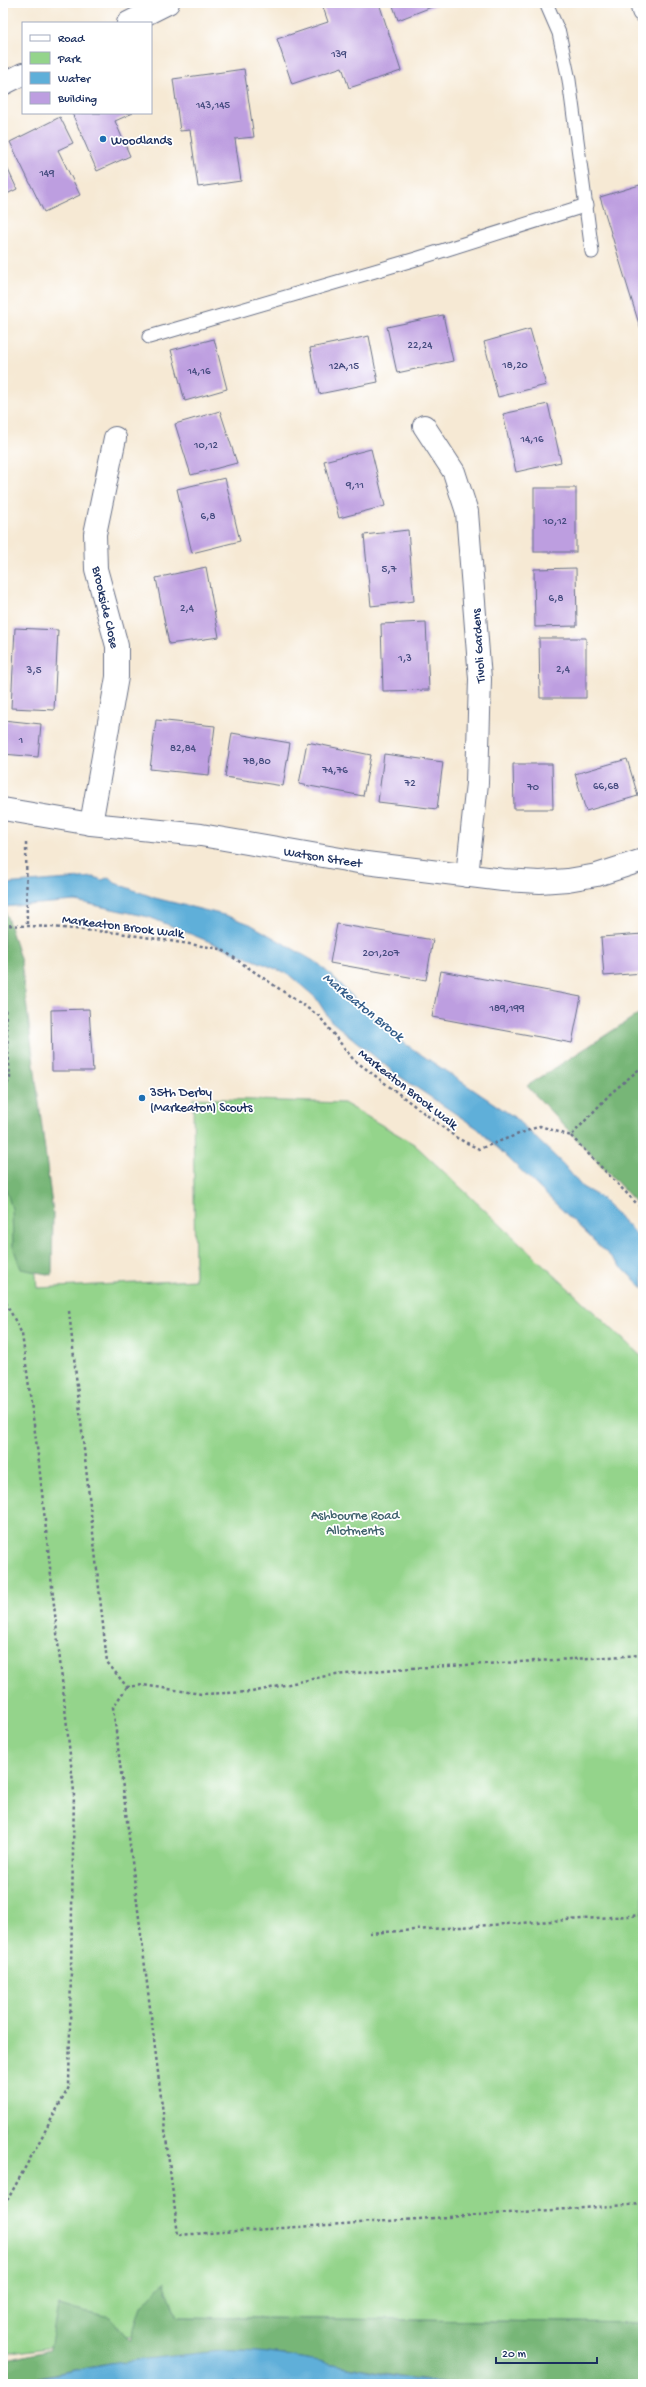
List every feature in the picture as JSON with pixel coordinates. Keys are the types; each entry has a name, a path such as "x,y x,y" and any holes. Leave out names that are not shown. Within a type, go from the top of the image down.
{"street":[{"path":"129,22 145,8 168,3"},
{"path":"640,3 643,11"},
{"path":"3,84 22,74"},
{"name":"Tivoli Gardens","path":"424,426 454,472 467,512 480,679 477,783 468,876"},
{"name":"Brookside Close","path":"91,824 117,677 117,646 96,569 95,534 115,438"},
{"name":"Watson Street","path":"3,809 91,824 201,836 358,862 503,880 554,881 597,874 643,860"}],"lane":[{"path":"546,3 559,33 569,80 587,205 592,252"},
{"path":"149,337 416,259 587,205"}],"path":[{"path":"25,812 27,926"},
{"name":"Markeaton Brook Walk","path":"3,925 119,933 221,949 319,1016 353,1059 457,1138 479,1149 540,1126 571,1136 643,1210"},
{"path":"3,980 10,1078 3,1093"},
{"path":"571,1136 610,1094 643,1066"},
{"path":"3,1297 22,1334 38,1455 74,1792 69,2087 8,2199 3,2202"},
{"path":"69,1310 107,1662 127,1687"},
{"path":"127,1687 143,1686 201,1694 252,1692 326,1676 395,1669 643,1655"},
{"path":"127,1687 113,1707 178,2235 643,2204"},
{"path":"369,1933 643,1915"}],"green space":[{"path":"3,904 21,962 53,1213 52,1275 21,1269 13,1247 12,1209 4,1183"},
{"name":"Ashbourne Road Allotments","path":"3,929 8,934 37,1288 195,1280 193,1098 344,1103 414,1144 643,1358 643,2323 177,2317 164,2283 165,2332 3,2354"},
{"path":"643,1011 643,1210 527,1086"},
{"path":"164,2282 177,2317 643,2323 643,2384 465,2384 411,2379 286,2355 244,2351 109,2363 3,2384 3,2361 50,2350 58,2305 110,2317 130,2341 141,2307"}],"water":[{"path":"94,877 102,880 109,877 115,883 155,898 228,916 250,924 319,964 395,1037 514,1117 563,1164 582,1187 600,1197 643,1242 643,1288 477,1128 396,1074 330,1020 316,998 288,974 149,917 75,901 3,907 3,884"},
{"path":"220,2351 244,2351 292,2356 410,2379 465,2384 8,2384 109,2363"}],"building":[{"path":"334,3 379,3 401,71 349,88 342,67 292,84 277,39 328,22 323,7"},
{"path":"392,3 442,3 398,20"},
{"path":"244,69 254,137 235,139 241,181 198,187 190,130 180,131 173,79"},
{"name":"Woodlands","path":"72,114 131,114 115,121 130,156 97,171"},
{"path":"60,117 73,143 58,150 80,195 44,212 10,142"},
{"path":"3,159 17,189 3,196"},
{"path":"643,184 643,337 600,197"},
{"path":"443,315 453,361 397,373 387,327"},
{"path":"530,329 546,385 498,397 484,342"},
{"path":"369,336 378,382 319,394 310,348"},
{"path":"214,339 227,389 185,401 171,350"},
{"path":"548,404 561,462 516,472 503,414"},
{"path":"220,411 237,463 191,475 175,424"},
{"path":"371,449 385,506 339,518 324,461"},
{"path":"225,478 240,541 192,553 177,489"},
{"path":"534,488 576,488 576,552 534,552"},
{"path":"408,530 414,601 371,606 364,535"},
{"path":"206,567 219,637 169,644 156,578"},
{"path":"576,568 577,626 535,627 534,569"},
{"path":"426,622 429,690 383,691 381,624"},
{"path":"15,628 58,630 54,710 11,708"},
{"path":"539,638 586,638 586,698 540,698"},
{"path":"3,720 41,724 38,757 3,754"},
{"path":"156,720 215,726 209,775 150,769"},
{"path":"232,733 290,743 283,786 225,777"},
{"path":"307,742 371,755 363,796 299,784"},
{"path":"384,754 443,762 437,809 378,802"},
{"path":"627,759 638,796 586,811 575,774"},
{"path":"513,764 552,764 553,809 514,809"},
{"path":"337,924 433,940 426,980 330,963"},
{"path":"643,934 643,973 604,976 601,937"},
{"path":"441,971 581,997 572,1043 432,1017"},
{"path":"89,1009 93,1071 52,1071 51,1010"}],"place":[{"name":"Woodlands","path":"103,139"},
{"name":"35th Derby (Markeaton) Scouts","path":"142,1098"}],"water label":[{"name":"Markeaton Brook","path":"364,1006"}]}
